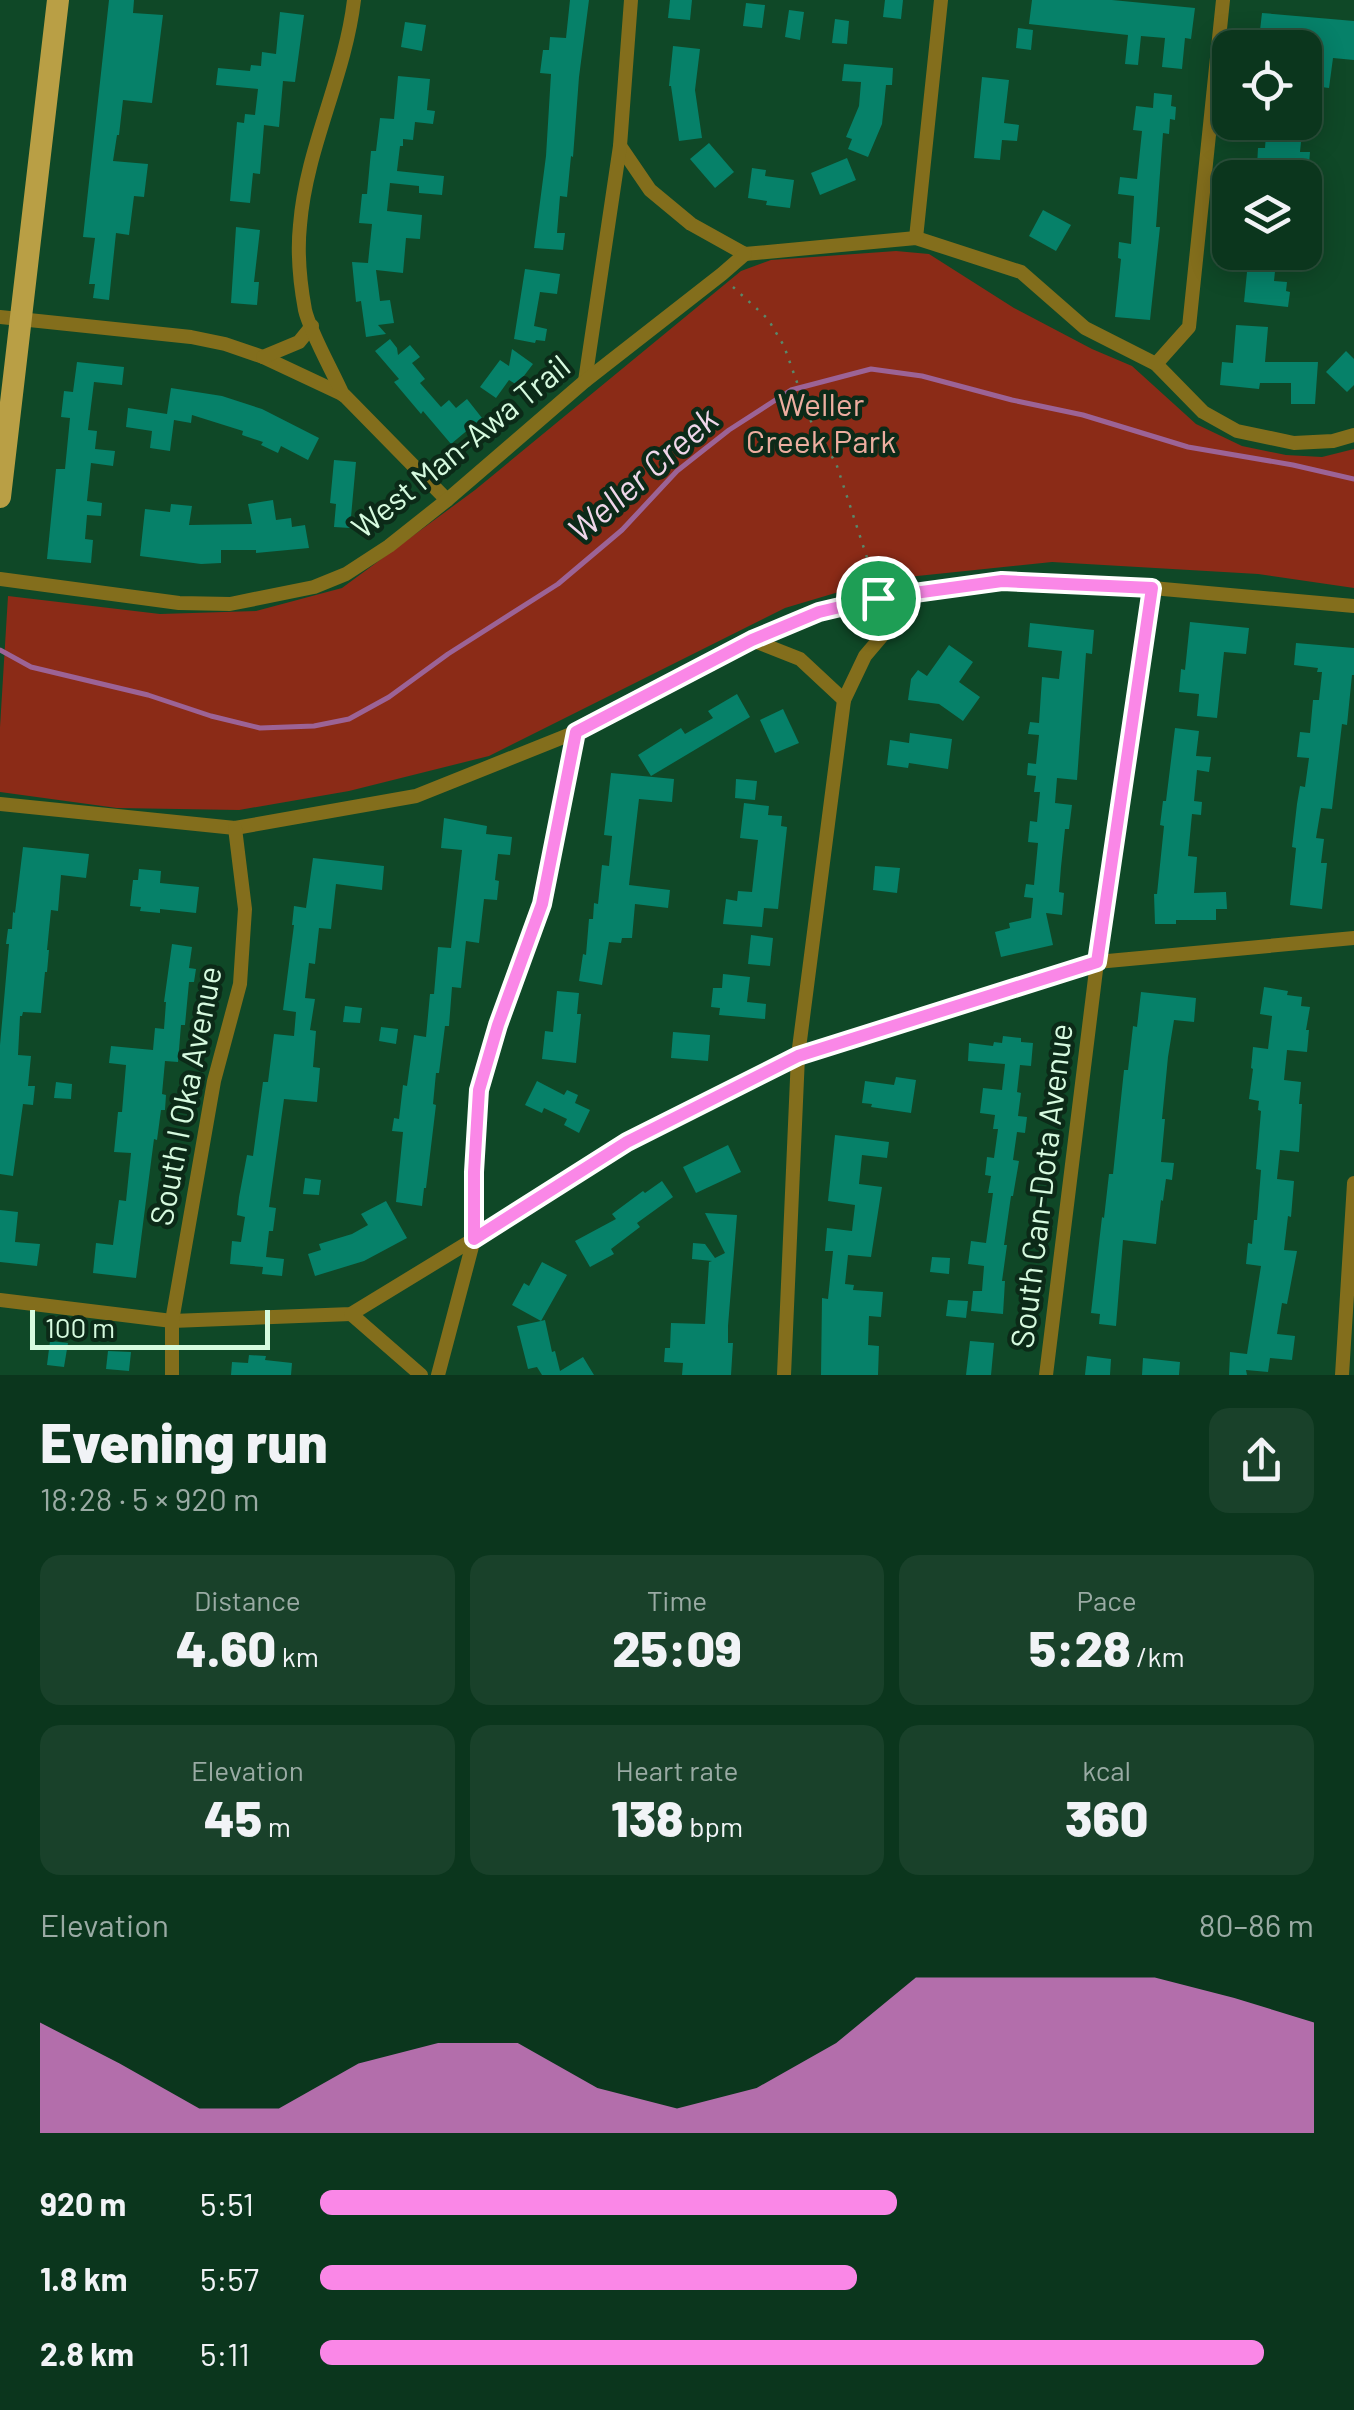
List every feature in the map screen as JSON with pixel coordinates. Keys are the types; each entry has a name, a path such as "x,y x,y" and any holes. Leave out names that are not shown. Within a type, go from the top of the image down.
{"main road":[{"path":"0,496 10,318 58,0"}],"street":[{"path":"354,0 350,36 307,180 300,224 299,261 306,314 344,395 446,500"},
{"path":"584,381 620,146 631,0"},
{"path":"916,238 941,0"},
{"path":"1156,364 1188,327 1223,0"},
{"path":"620,146 650,190 691,224 745,254 916,238 1021,272 1085,328 1156,364 1203,412 1237,432 1294,443 1333,441 1354,435"},
{"name":"West Man-Awa Trail","path":"0,579 178,603 230,604 314,587 346,574 446,500 584,381 745,254"},
{"path":"10,318 225,344 264,357 344,395"},
{"path":"264,357 300,342 312,326"},
{"path":"0,804 234,828 416,796 576,732 752,640 819,612 920,591 1002,581 1152,588 1354,606"},
{"name":"South Can-Dota Avenue","path":"1046,1375 1097,962 1152,588"},
{"path":"784,1375 798,1056 844,700 865,656 920,591"},
{"path":"752,640 800,659 844,700"},
{"path":"438,1375 474,1239 479,1090 542,904 576,732"},
{"name":"South I Oka Avenue","path":"172,1375 172,1321 214,1081 240,984 245,908 234,828"},
{"path":"0,1300 172,1321 351,1314 627,1142 798,1056 1097,962 1354,938"},
{"path":"1342,1375 1354,1183"},
{"path":"351,1314 421,1375"}],"path":[{"path":"722,274 768,319 784,346 810,417 836,463 878,598"}],"green space":[{"name":"Weller Creek Park","path":"896,251 929,254 1014,308 1132,366 1196,424 1242,446 1322,457 1354,449 1354,588 1258,574 1052,562 879,580 785,608 489,756 349,791 239,810 117,808 0,792 8,596 160,614 256,611 342,588 475,490 741,271 771,260"}],"building":[{"path":"109,0 134,0 133,13 163,15 152,103 123,100 113,161 148,164 144,197 134,196 129,235 116,233 109,300 93,298 95,284 89,284 95,238 83,237"},
{"path":"570,0 589,0 573,157 567,197 560,196 557,233 565,233 563,250 534,248 551,74 540,73 543,50 549,50 550,37 566,38"},
{"path":"670,0 692,0 690,20 668,18"},
{"path":"885,0 903,0 901,19 883,17"},
{"path":"1032,0 1112,0 1195,8 1191,39 1185,38 1182,69 1162,67 1165,38 1141,36 1138,65 1125,64 1128,35 1029,24"},
{"path":"746,3 765,5 762,28 743,26"},
{"path":"789,10 804,12 800,40 785,37"},
{"path":"280,12 304,15 295,82 283,81 279,127 264,125 260,174 253,173 250,203 230,201 237,122 244,123 245,114 255,115 258,89 216,85 218,68 250,71 251,65 261,66 262,52 276,54"},
{"path":"1262,13 1354,21 1354,60 1333,58 1329,88 1322,87 1322,30 1260,30"},
{"path":"835,19 849,21 847,44 832,43"},
{"path":"405,22 426,25 422,51 401,47"},
{"path":"1018,28 1033,30 1031,50 1016,48"},
{"path":"673,46 700,49 695,90 702,138 679,141 669,86"},
{"path":"844,64 893,68 892,85 886,85 882,124 868,157 848,149 852,139 846,137 859,106 861,82 842,81"},
{"path":"398,76 430,79 427,110 435,111 433,124 415,122 413,140 403,139 397,171 444,176 442,195 419,193 419,186 390,183 387,211 422,215 420,239 406,238 403,273 376,270 380,301 390,300 394,323 378,325 386,334 366,337 361,301 356,302 352,262 368,263 372,224 359,223 362,194 367,194 371,151 376,151 380,118 394,119"},
{"path":"982,77 1009,80 1004,123 1019,125 1017,141 1002,140 1000,160 974,158"},
{"path":"1154,93 1172,95 1171,106 1176,107 1169,134 1163,133 1156,227 1160,227 1150,320 1115,317 1119,242 1131,244 1134,196 1118,194 1120,177 1137,179 1142,131 1133,130 1136,106 1153,108"},
{"path":"1266,140 1301,140 1300,152 1310,152 1309,160 1257,160 1258,148 1265,148"},
{"path":"709,143 734,172 715,188 690,159"},
{"path":"847,158 856,180 820,195 811,173"},
{"path":"752,168 766,170 765,176 794,180 790,208 748,198"},
{"path":"1043,210 1071,225 1056,251 1029,236"},
{"path":"236,227 260,230 254,282 259,282 257,305 231,303"},
{"path":"525,269 560,274 557,294 540,292 534,326 547,329 545,341 514,339"},
{"path":"1247,270 1275,270 1274,281 1287,282 1288,307 1244,302"},
{"path":"1236,325 1268,327 1265,362 1318,362 1315,404 1291,404 1291,383 1260,383 1259,389 1220,385 1222,362 1233,363"},
{"path":"390,339 398,355 410,345 420,357 412,363 425,379 420,383 441,407 449,400 456,408 467,399 482,418 451,444 394,382 399,379 375,351"},
{"path":"512,349 533,364 517,385 509,380 496,398 480,387 500,360 509,366"},
{"path":"1346,351 1354,359 1354,385 1347,392 1326,372"},
{"path":"77,362 124,367 122,385 94,382 88,430 97,431 95,449 115,451 113,466 91,463 87,501 102,503 101,516 87,515 85,539 93,540 91,563 47,559 56,469 65,469 70,418 61,417 64,391 73,392"},
{"path":"171,388 222,396 262,409 319,438 308,460 281,446 278,453 261,445 263,442 242,435 243,431 192,415 191,423 174,420 170,451 150,448 152,431 126,427 128,408 167,414"},
{"path":"334,460 356,462 350,528 334,527 336,504 330,503"},
{"path":"273,500 276,520 291,518 292,527 305,525 309,548 256,553 221,550 221,563 201,564 140,556 145,509 170,512 171,504 192,506 189,525 252,524 248,504"},
{"path":"1190,622 1249,628 1246,654 1224,652 1217,718 1197,716 1199,694 1179,692"},
{"path":"1030,623 1094,630 1092,654 1086,653 1077,780 1057,778 1055,803 1072,805 1061,867 1062,915 1046,913 1053,945 1001,957 995,932 1010,928 1009,923 1031,918 1033,898 1024,897 1026,884 1034,885 1038,843 1028,842 1030,821 1037,822 1040,792 1034,792 1036,776 1027,775 1028,763 1036,764 1039,735 1028,734 1030,722 1039,723 1042,677 1059,679 1062,651 1028,647"},
{"path":"1296,643 1354,648 1354,675 1347,725 1342,724 1332,809 1321,808 1316,838 1324,839 1321,863 1327,863 1322,909 1290,905 1297,804 1300,786 1305,787 1309,758 1297,757 1300,732 1310,733 1313,700 1319,700 1322,672 1294,665"},
{"path":"949,645 973,662 959,682 980,697 963,721 939,704 908,700 911,679 918,670 927,676"},
{"path":"737,694 750,717 651,776 638,755 681,728 685,734 713,718 708,711"},
{"path":"783,709 799,743 775,753 760,720"},
{"path":"1175,728 1199,731 1196,756 1211,757 1209,772 1197,770 1194,801 1202,802 1201,815 1192,814 1188,856 1197,857 1194,893 1226,892 1227,909 1216,909 1216,920 1155,924 1154,894 1164,826 1160,825"},
{"path":"910,733 952,739 948,769 909,763 908,768 887,765 890,740 909,743"},
{"path":"611,773 674,779 672,802 639,799 629,885 670,890 668,908 635,904 632,938 622,938 621,943 609,942 602,985 579,981 589,919 593,919 594,903 598,904 602,865 609,866 612,836 604,835"},
{"path":"736,779 757,781 755,800 735,798"},
{"path":"744,803 769,806 768,815 782,816 781,826 787,827 778,909 764,908 762,927 723,924 726,899 737,901 738,891 752,892 758,840 740,838"},
{"path":"444,818 487,826 486,834 512,837 510,855 498,854 497,900 484,899 479,943 466,941 461,988 452,987 449,1026 445,1026 436,1073 436,1105 422,1206 396,1202 403,1132 392,1131 394,1118 399,1119 403,1085 407,1086 414,1035 426,1037 438,947 451,948 462,850 441,848"},
{"path":"23,847 89,854 86,878 61,875 58,911 51,910 41,1013 23,1012 20,1016 18,1055 31,1056 28,1086 35,1086 33,1105 23,1104 13,1176 0,1174 0,1045 6,944 15,913"},
{"path":"313,858 384,866 382,890 336,884 331,929 319,928 315,964 309,963 305,998 315,999 310,1030 316,1031 313,1067 320,1068 317,1102 284,1099 269,1207 276,1208 266,1257 284,1259 282,1276 262,1274 263,1267 230,1264 232,1241 241,1242 245,1217 237,1215 239,1197 247,1155 253,1156 274,1034 294,1036 296,1012 283,1010 294,906 306,908"},
{"path":"875,866 900,868 897,893 873,890"},
{"path":"139,869 161,871 160,883 199,887 196,913 140,911 141,907 130,906 133,880 138,880"},
{"path":"751,935 773,938 770,966 748,964"},
{"path":"172,944 192,947 189,968 196,969 194,982 189,982 178,1062 165,1061 165,1110 161,1110 157,1140 154,1139 136,1278 93,1273 96,1243 113,1245 119,1200 126,1201 131,1153 114,1152 126,1065 109,1063 111,1046 153,1050 155,1028 164,1029"},
{"path":"723,974 750,977 747,1002 766,1004 765,1019 719,1015 720,1008 711,1007 713,988 722,988"},
{"path":"1264,987 1302,997 1301,1006 1310,1007 1307,1052 1287,1050 1284,1080 1301,1082 1299,1152 1280,1150 1277,1179 1294,1181 1284,1250 1297,1251 1277,1334 1295,1336 1292,1360 1270,1358 1268,1372 1246,1370 1247,1375 1229,1375 1230,1352 1247,1354 1261,1266 1246,1264 1248,1243 1252,1244 1257,1220 1261,1170 1256,1169 1261,1111 1259,1101 1249,1099 1253,1047 1268,1049 1272,1016 1260,1014"},
{"path":"557,991 579,993 576,1063 542,1059 545,1031 553,1032"},
{"path":"1141,992 1196,998 1194,1022 1174,1020 1168,1057 1161,1162 1174,1163 1172,1180 1166,1179 1156,1244 1123,1240 1116,1326 1099,1324 1100,1314 1091,1313 1102,1217 1109,1174 1113,1174 1124,1070 1128,1070"},
{"path":"345,1006 362,1008 360,1023 343,1022"},
{"path":"381,1027 398,1029 396,1044 379,1041"},
{"path":"673,1032 710,1035 708,1061 671,1058"},
{"path":"1003,1036 1033,1043 1031,1066 1020,1065 1017,1092 1021,1093 1018,1116 1027,1117 1025,1133 1017,1132 1013,1160 1019,1161 1004,1245 1003,1314 971,1311 973,1291 982,1291 984,1266 968,1264 971,1241 986,1243 993,1193 988,1193 991,1176 985,1175 987,1157 994,1158 998,1129 993,1129 995,1115 980,1113 983,1088 1002,1090 1005,1064 968,1061 969,1043 993,1046 994,1042 1002,1043"},
{"path":"896,1077 916,1080 911,1113 862,1103 865,1081 894,1085"},
{"path":"537,1081 564,1095 567,1090 578,1095 575,1103 590,1110 579,1133 564,1125 567,1119 544,1108 542,1113 525,1105"},
{"path":"56,1082 72,1084 71,1099 54,1098"},
{"path":"835,1135 889,1142 887,1158 862,1155 859,1184 882,1187 871,1257 848,1255 845,1284 854,1285 853,1290 883,1292 881,1317 869,1316 868,1345 879,1346 878,1375 821,1375 822,1298 828,1299 833,1251 825,1251 827,1228 852,1231 855,1205 828,1201"},
{"path":"728,1145 741,1172 696,1193 683,1167"},
{"path":"305,1178 321,1180 319,1195 303,1194"},
{"path":"662,1181 673,1197 637,1223 640,1227 611,1249 614,1254 590,1267 575,1241 616,1219 612,1214"},
{"path":"386,1201 407,1238 364,1261 315,1276 308,1254 321,1250 319,1244 368,1225 361,1214"},
{"path":"0,1210 18,1212 15,1242 40,1244 37,1266 0,1262"},
{"path":"705,1213 737,1215 728,1326 728,1343 733,1343 731,1375 682,1375 683,1363 664,1362 665,1348 670,1348 671,1323 705,1324 712,1261 692,1259 693,1243 705,1244 715,1258 725,1253"},
{"path":"932,1257 950,1258 949,1274 930,1272"},
{"path":"542,1262 567,1275 541,1321 512,1305 524,1283 529,1286"},
{"path":"948,1300 968,1301 966,1318 946,1316"},
{"path":"545,1320 560,1371 583,1357 594,1375 542,1375 537,1367 528,1369 517,1326"},
{"path":"50,1341 68,1343 64,1367 47,1365"},
{"path":"970,1341 994,1343 991,1375 966,1375"},
{"path":"108,1351 131,1352 129,1371 106,1369"},
{"path":"249,1355 292,1363 291,1375 231,1375 232,1362 248,1363"},
{"path":"1087,1356 1111,1359 1110,1375 1085,1375"},
{"path":"1143,1358 1180,1362 1179,1375 1142,1375"}],"waterway":[{"name":"Weller Creek","path":"0,650 31,667 148,695 260,728 314,726 349,719 389,697 558,584 622,530 677,471 729,430 791,390 871,369 922,376 1083,415 1188,447 1354,479"}],"route":[{"path":"1002,581 1152,588 1097,962 798,1056 627,1142 474,1239 479,1090 542,904 576,732 752,640 819,612 878,598 1002,581"}]}
